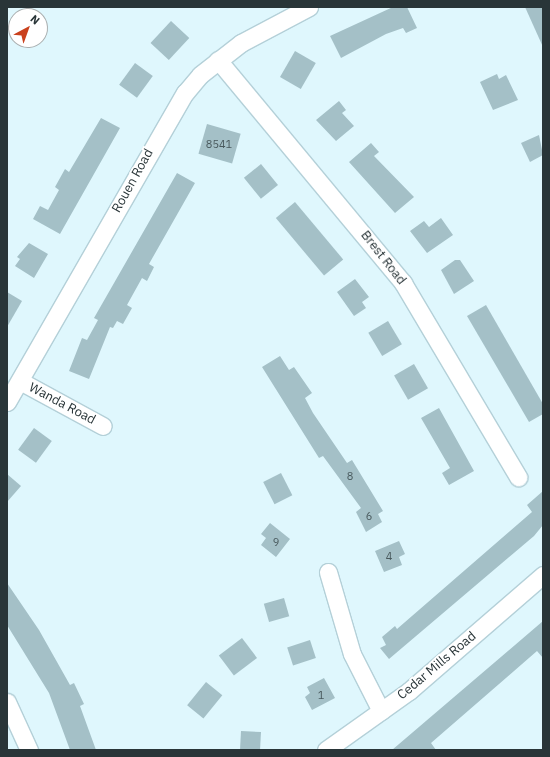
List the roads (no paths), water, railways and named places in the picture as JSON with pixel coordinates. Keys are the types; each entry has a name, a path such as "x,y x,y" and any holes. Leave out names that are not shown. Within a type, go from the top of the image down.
{"street":[{"name":"Rouen Road","path":"7,402 168,120 200,75 218,60 262,30 298,9"},
{"name":"Brest Road","path":"218,60 403,283 518,477"},
{"name":"Wanda Road","path":"20,381 103,426"},
{"path":"328,572 352,654 381,711"},
{"name":"Cedar Mills Road","path":"326,750 381,711 543,575"},
{"path":"7,702 30,750"}]}
